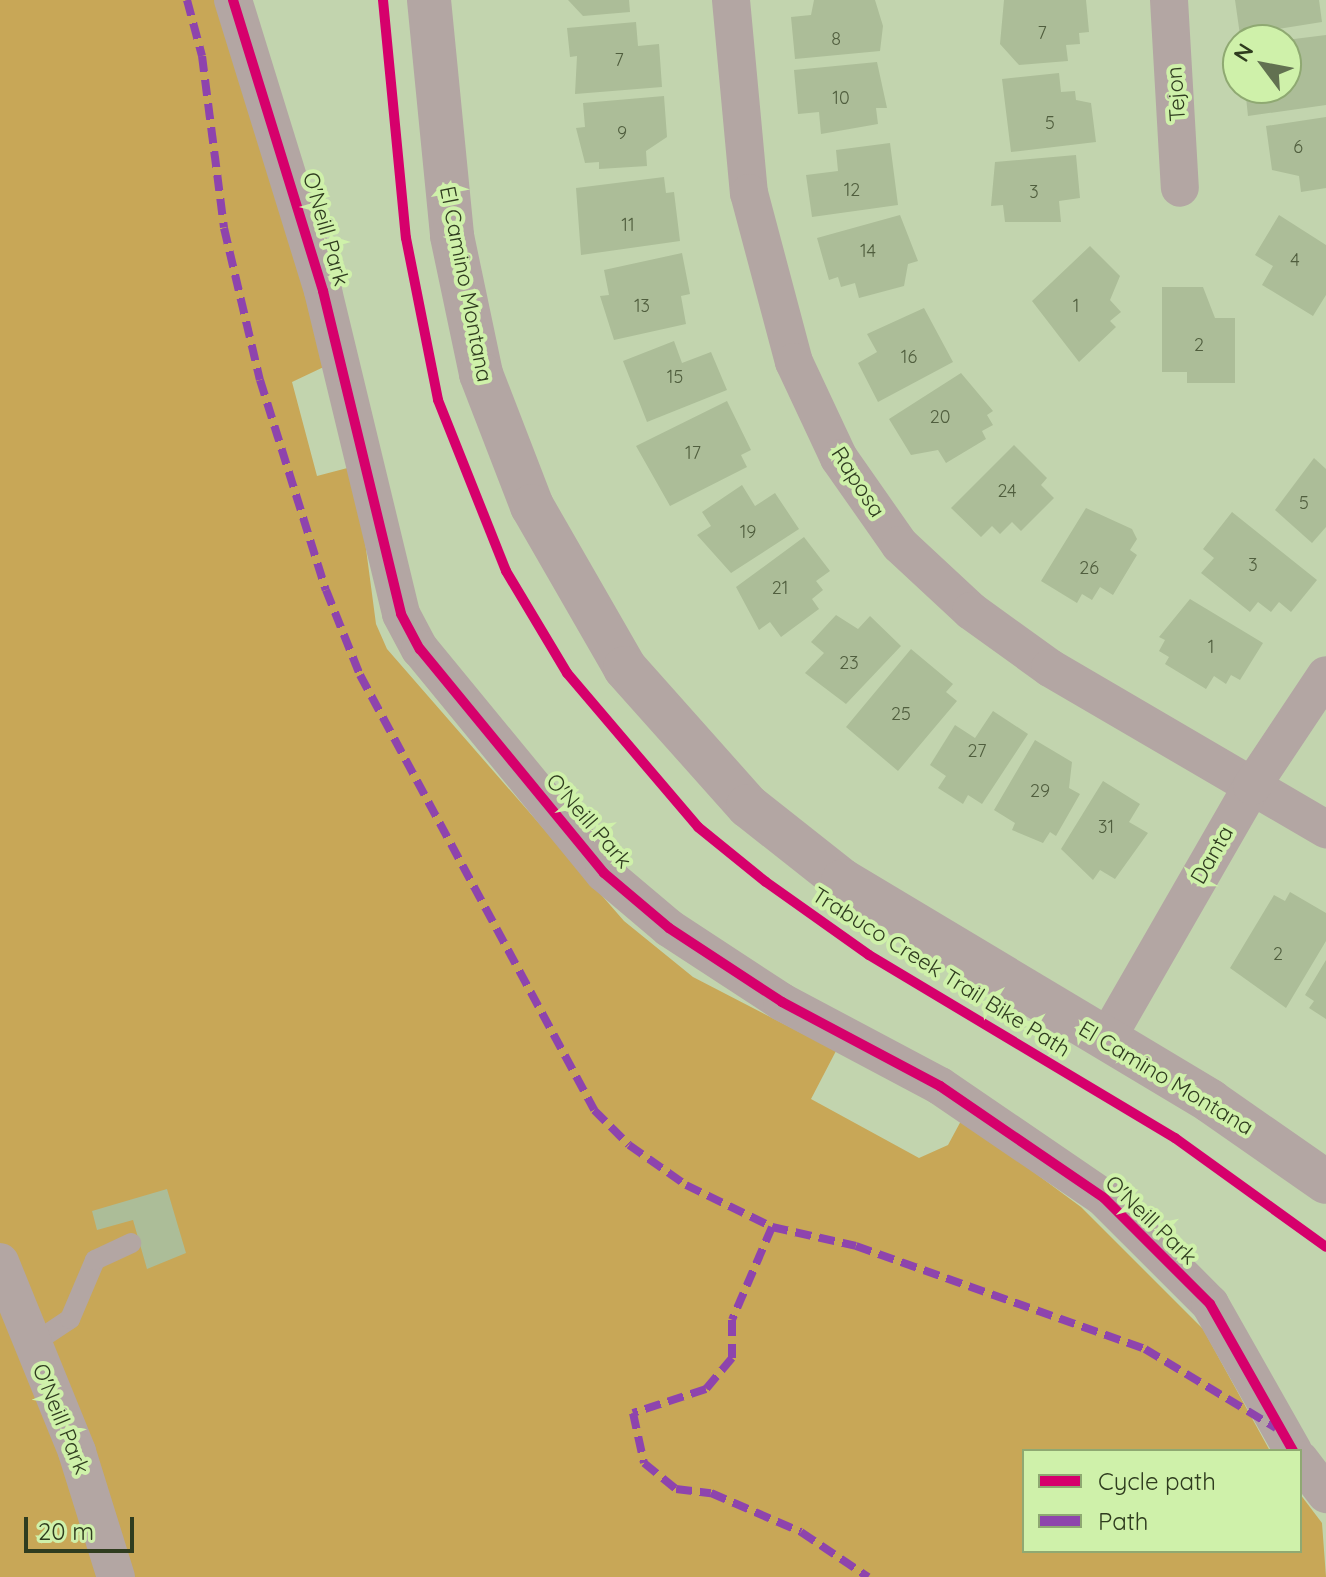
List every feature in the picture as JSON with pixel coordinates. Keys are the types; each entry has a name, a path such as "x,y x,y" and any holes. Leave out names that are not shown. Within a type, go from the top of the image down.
{"street":[{"name":"O'Neill Park","path":"233,0 323,291 401,614 420,649 604,873 669,928 782,1002 940,1086 1104,1198 1210,1304 1292,1449"},
{"name":"El Camino Montana","path":"429,0 452,236 481,374 532,506 625,668 704,762 793,843 898,917 1210,1101 1326,1182"},
{"name":"Raposa","path":"731,0 759,237 794,362 839,458 900,545 971,611 1050,668 1326,829"},
{"name":"Tejon","path":"1169,0 1180,188"},
{"name":"Danta","path":"1106,1040 1252,786 1326,675"},
{"name":"O'Neill Park","path":"0,1262 31,1345 77,1452 116,1577"},
{"path":"1302,1463 1326,1494"}],"lane":[{"path":"31,1345 70,1319 95,1260 131,1243"}],"shaded area":[{"path":"0,0 218,0 330,364 292,382 317,476 355,466 376,624 387,649 624,921 693,977 836,1051 811,1099 919,1158 948,1145 962,1119 1081,1207 1203,1329 1269,1449 1022,1449 1022,1553 1302,1553 1302,1497 1322,1523 1326,1577 0,1577"}],"building":[{"path":"568,0 629,0 630,12 583,16"},
{"path":"814,0 875,0 883,26 880,51 795,59 791,17 811,15"},
{"path":"1004,0 1086,0 1089,32 1079,33 1080,44 1066,45 1068,61 1019,65 1000,44"},
{"path":"1235,0 1319,0 1322,22 1302,25 1238,24"},
{"path":"636,22 638,46 659,44 662,87 575,94 577,56 570,57 567,28"},
{"path":"1326,35 1326,105 1248,116 1247,104 1302,104 1302,38"},
{"path":"877,62 887,108 876,108 878,124 821,134 819,112 798,114 794,70"},
{"path":"1059,73 1061,92 1075,91 1076,100 1091,103 1096,142 1011,152 1002,79"},
{"path":"664,96 667,137 646,151 647,166 599,169 599,162 585,163 576,128 585,127 583,103"},
{"path":"1326,117 1326,188 1301,192 1299,176 1272,170 1266,126"},
{"path":"890,143 898,205 812,217 806,175 838,171 836,150"},
{"path":"1076,155 1080,198 1059,201 1061,222 1005,222 1003,205 991,206 995,162"},
{"path":"664,177 666,193 674,192 680,241 581,255 576,188"},
{"path":"900,215 918,261 908,264 904,286 859,298 855,283 841,287 838,277 829,280 817,238"},
{"path":"1279,215 1326,245 1326,295 1313,316 1262,285 1273,266 1255,255"},
{"path":"1090,246 1120,276 1110,300 1121,312 1110,321 1116,327 1079,362 1032,301"},
{"path":"682,253 690,294 681,296 686,324 614,340 600,296 609,295 604,270"},
{"path":"1162,287 1203,287 1215,318 1235,318 1235,383 1187,383 1187,372 1162,372"},
{"path":"924,308 953,362 878,402 858,363 877,352 867,334"},
{"path":"674,341 682,363 711,352 727,390 647,422 623,361"},
{"path":"961,373 993,411 987,415 993,425 982,431 986,439 946,463 938,450 911,455 889,419"},
{"path":"727,401 751,450 741,455 747,467 670,506 636,446"},
{"path":"1014,445 1047,478 1041,485 1054,498 1021,531 1012,522 1000,534 992,526 981,537 951,508"},
{"path":"1314,458 1326,469 1326,527 1312,543 1275,510"},
{"path":"742,485 755,506 775,493 799,529 731,573 697,535 711,526 702,512"},
{"path":"1086,508 1132,529 1137,539 1130,550 1137,555 1113,595 1100,587 1092,600 1082,594 1077,603 1041,581"},
{"path":"1232,512 1317,580 1291,612 1279,602 1271,612 1258,602 1250,612 1201,573 1214,558 1203,549"},
{"path":"804,537 830,571 816,581 823,590 812,599 819,609 781,637 770,622 759,630 736,587"},
{"path":"1190,599 1263,643 1240,680 1231,675 1226,684 1214,676 1206,689 1165,664 1169,657 1159,651 1165,640 1159,637"},
{"path":"836,615 858,629 870,616 901,646 846,704 805,673 824,653 811,642"},
{"path":"911,649 953,684 946,692 957,701 898,771 846,727"},
{"path":"993,711 1028,734 982,804 968,795 963,804 938,788 946,776 930,765 955,725 975,738"},
{"path":"1035,740 1072,762 1069,788 1080,794 1056,836 1050,832 1043,843 1012,830 1015,823 994,810"},
{"path":"1103,781 1140,804 1129,822 1148,833 1115,879 1100,870 1093,880 1061,849"},
{"path":"1290,892 1326,913 1326,941 1286,1008 1230,968 1274,895 1285,901"},
{"path":"1326,960 1326,1019 1309,1008 1314,1001 1305,995"},
{"path":"167,1189 186,1253 147,1269 133,1220 97,1230 92,1211"}],"marked path":[{"path":"187,0 202,56 224,228 260,380 326,590 360,675 594,1110 629,1145 686,1185 772,1227 856,1246 1145,1349 1276,1428"},
{"path":"772,1227 732,1320 732,1358 706,1389 633,1413 644,1463 676,1489 711,1493 801,1532 868,1577"}],"cycle path":[{"path":"233,0 323,291 401,614 420,649 604,873 669,928 782,1002 940,1086 1104,1198 1210,1304 1292,1449"},
{"name":"Trabuco Creek Trail Bike Path","path":"383,0 406,238 438,400 506,571 567,673 698,827 766,882 869,955 1175,1138 1326,1247"}]}
